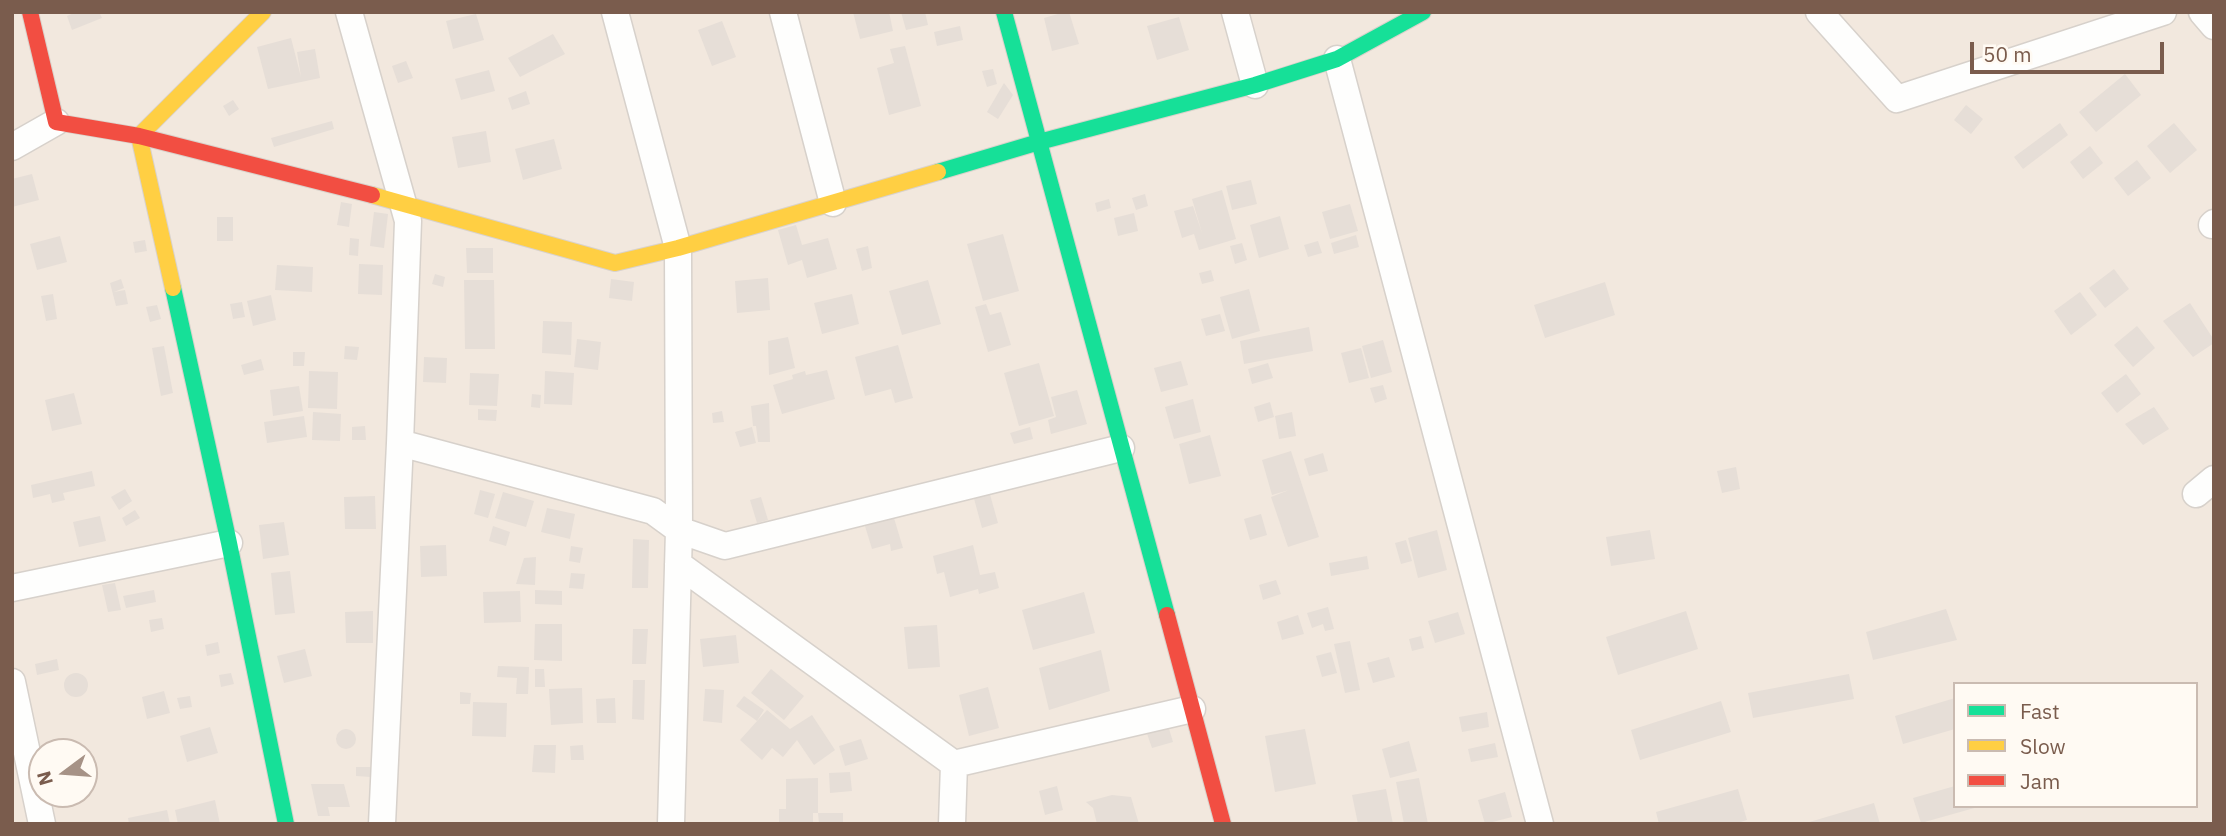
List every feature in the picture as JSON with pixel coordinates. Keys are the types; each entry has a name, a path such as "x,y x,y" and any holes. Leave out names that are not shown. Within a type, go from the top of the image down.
{"street":[{"path":"30,12 56,122"},
{"path":"139,136 263,12"},
{"path":"349,12 408,221 382,824"},
{"path":"615,12 678,248 679,530 671,824"},
{"path":"783,12 833,203"},
{"path":"1004,12 1223,824"},
{"path":"1235,12 1255,85"},
{"path":"12,147 56,122 139,136 403,203 615,263 678,248 1039,142 1255,85 1337,60 1423,12"},
{"path":"1819,12 1898,99 2163,12"},
{"path":"2202,12 2214,26"},
{"path":"1337,60 1540,824"},
{"path":"139,136 229,543 286,824"},
{"path":"400,443 653,511 679,530 725,546 1121,448"},
{"path":"12,589 229,543"},
{"path":"678,564 954,764 1192,709"},
{"path":"12,682 42,824"},
{"path":"952,824 954,764"}],"shaded area":[{"path":"12,12 2214,12 2214,824 12,824"}],"building":[{"path":"76,12 99,12 102,18 72,30 67,16"},
{"path":"853,12 889,12 893,31 860,39"},
{"path":"901,12 925,12 928,25 906,30"},
{"path":"1069,12 1079,44 1052,51 1044,18"},
{"path":"476,14 484,40 453,49 446,21"},
{"path":"1179,17 1189,50 1157,60 1147,26"},
{"path":"722,21 736,57 712,66 698,30"},
{"path":"960,26 963,40 937,46 934,32"},
{"path":"553,34 565,54 520,77 508,58"},
{"path":"291,38 301,77 297,52 315,49 320,78 268,89 257,47"},
{"path":"905,46 921,106 889,115 877,68 894,63 890,49"},
{"path":"406,61 413,78 398,83 392,66"},
{"path":"993,69 997,84 987,87 982,71"},
{"path":"489,70 495,91 461,100 455,79"},
{"path":"2125,74 2141,95 2096,132 2079,112"},
{"path":"1004,83 1013,95 998,119 987,112"},
{"path":"526,91 530,104 512,110 508,98"},
{"path":"233,100 239,109 229,116 223,106"},
{"path":"1966,105 1983,119 1971,134 1954,120"},
{"path":"332,121 334,129 274,147 271,138"},
{"path":"2060,123 2068,135 2023,169 2014,157"},
{"path":"2174,123 2197,150 2170,173 2147,146"},
{"path":"486,131 491,162 458,168 452,137"},
{"path":"554,139 562,169 523,180 515,149"},
{"path":"2090,146 2103,163 2083,179 2070,162"},
{"path":"2137,160 2151,178 2128,196 2114,178"},
{"path":"32,174 39,200 12,207 12,179"},
{"path":"1251,180 1257,204 1232,210 1226,186"},
{"path":"1222,190 1236,239 1199,250 1194,234 1182,238 1174,211 1193,206 1202,233 1192,199"},
{"path":"1145,194 1148,206 1136,210 1132,198"},
{"path":"1109,199 1111,208 1097,212 1095,203"},
{"path":"341,202 352,204 349,227 337,225"},
{"path":"1350,204 1358,231 1330,239 1322,212"},
{"path":"374,212 388,214 384,248 370,246"},
{"path":"1134,213 1138,231 1118,236 1114,218"},
{"path":"1280,216 1289,249 1259,258 1250,225"},
{"path":"217,217 233,217 233,241 217,241"},
{"path":"796,225 802,245 828,238 837,269 807,278 802,260 788,265 778,230"},
{"path":"1003,234 1019,291 983,301 967,244"},
{"path":"1356,235 1359,247 1334,254 1331,243"},
{"path":"60,236 67,262 37,270 30,244"},
{"path":"350,238 359,239 358,256 349,255"},
{"path":"145,240 147,251 135,253 133,242"},
{"path":"1318,241 1322,253 1308,257 1304,245"},
{"path":"1242,243 1247,260 1235,264 1230,246"},
{"path":"868,246 872,268 862,271 856,249"},
{"path":"466,248 493,248 493,273 467,273"},
{"path":"359,264 383,265 382,295 358,294"},
{"path":"277,265 313,267 312,292 275,290"},
{"path":"2114,269 2129,289 2105,308 2089,288"},
{"path":"1211,270 1214,281 1202,284 1199,273"},
{"path":"435,274 445,277 443,287 432,284"},
{"path":"768,278 770,310 737,313 735,281"},
{"path":"121,279 124,288 114,292 125,290 128,304 116,306 110,283"},
{"path":"611,279 634,282 632,301 609,298"},
{"path":"464,280 494,280 495,349 465,349"},
{"path":"928,280 941,324 902,335 889,291"},
{"path":"1605,282 1615,315 1545,338 1534,305"},
{"path":"1249,289 1260,331 1232,339 1220,297"},
{"path":"2080,292 2097,315 2071,335 2054,311"},
{"path":"53,294 57,319 46,321 41,296"},
{"path":"852,294 859,324 822,334 814,303"},
{"path":"271,295 276,320 253,326 247,301"},
{"path":"242,302 245,317 233,319 230,304"},
{"path":"2190,303 2214,340 2214,343 2193,357 2163,321"},
{"path":"986,304 990,315 1001,312 1011,345 988,352 975,307"},
{"path":"157,305 161,319 150,322 146,307"},
{"path":"1220,314 1225,331 1206,336 1201,319"},
{"path":"543,321 572,322 571,355 542,353"},
{"path":"2137,326 2155,348 2133,367 2114,345"},
{"path":"1309,327 1313,351 1244,364 1240,341"},
{"path":"788,337 795,368 769,375 768,341"},
{"path":"577,339 601,342 598,370 574,367"},
{"path":"1383,340 1392,372 1371,378 1362,346"},
{"path":"898,345 913,398 895,403 891,389 865,396 855,357"},
{"path":"164,346 173,393 161,396 152,348"},
{"path":"345,346 359,347 357,360 344,359"},
{"path":"1361,348 1369,378 1349,383 1341,353"},
{"path":"293,352 305,352 304,366 293,366"},
{"path":"424,357 447,358 446,383 423,382"},
{"path":"261,359 264,370 244,375 241,365"},
{"path":"1181,361 1188,385 1161,392 1154,368"},
{"path":"1039,363 1054,416 1019,426 1004,373"},
{"path":"1268,363 1273,378 1252,384 1248,369"},
{"path":"827,370 835,399 782,414 773,385 793,379 792,375 805,371 806,375"},
{"path":"309,371 338,372 337,409 308,408"},
{"path":"545,371 574,373 572,405 544,404"},
{"path":"470,373 499,374 497,406 469,405"},
{"path":"2126,374 2141,394 2117,413 2101,393"},
{"path":"1383,385 1387,399 1375,403 1370,388"},
{"path":"299,386 303,411 273,416 270,390"},
{"path":"1077,390 1087,424 1051,434 1048,420 1056,417 1051,397"},
{"path":"74,393 82,424 52,431 45,400"},
{"path":"532,394 541,395 540,408 531,407"},
{"path":"1193,399 1201,432 1174,439 1165,407"},
{"path":"1270,402 1274,417 1258,422 1254,407"},
{"path":"769,403 770,442 758,442 751,406"},
{"path":"2154,407 2169,429 2143,445 2125,424"},
{"path":"478,409 497,410 496,421 478,420"},
{"path":"722,411 724,422 713,423 712,413"},
{"path":"313,412 341,414 340,441 312,440"},
{"path":"1292,412 1296,436 1279,439 1275,416"},
{"path":"304,416 307,437 267,443 264,422"},
{"path":"365,426 366,440 352,440 352,427"},
{"path":"752,427 756,443 740,447 735,432"},
{"path":"1030,427 1033,439 1014,444 1010,433"},
{"path":"1210,435 1221,476 1189,484 1179,444"},
{"path":"1291,451 1319,537 1288,547 1271,497 1289,490 1272,495 1262,460"},
{"path":"1323,453 1328,471 1309,476 1304,459"},
{"path":"1736,467 1740,489 1722,493 1717,471"},
{"path":"92,471 95,486 63,493 65,500 52,503 50,494 33,498 31,485"},
{"path":"125,489 132,501 119,510 111,497"},
{"path":"480,490 495,494 488,518 474,514"},
{"path":"989,491 998,523 982,528 973,495"},
{"path":"503,492 534,501 526,527 495,518"},
{"path":"375,496 376,529 345,529 344,497"},
{"path":"761,497 768,520 757,523 750,500"},
{"path":"547,508 575,514 570,539 541,532"},
{"path":"135,510 140,518 126,526 122,518"},
{"path":"1261,514 1267,535 1250,540 1244,519"},
{"path":"100,516 106,541 79,547 73,522"},
{"path":"894,518 903,548 891,551 890,544 872,549 865,526"},
{"path":"284,522 289,555 263,559 259,525"},
{"path":"493,526 510,532 506,546 489,541"},
{"path":"1437,530 1447,570 1418,578 1408,538"},
{"path":"1650,530 1655,559 1611,566 1606,537"},
{"path":"633,539 649,540 648,588 632,588"},
{"path":"1406,540 1412,561 1401,564 1395,543"},
{"path":"446,545 447,576 421,577 420,546"},
{"path":"973,545 980,575 995,572 999,588 979,594 978,589 950,597 944,572 937,574 933,556"},
{"path":"571,546 583,548 580,563 569,561"},
{"path":"1367,556 1369,569 1331,576 1329,563"},
{"path":"536,557 535,585 516,584 524,558"},
{"path":"290,571 295,613 275,615 271,573"},
{"path":"571,573 585,574 583,589 569,588"},
{"path":"1276,580 1281,594 1263,600 1259,585"},
{"path":"115,583 121,610 108,612 102,585"},
{"path":"154,590 156,602 126,608 123,596"},
{"path":"535,590 562,591 562,605 535,604"},
{"path":"520,591 521,622 484,623 483,592"},
{"path":"1084,592 1095,633 1033,650 1022,610"},
{"path":"1328,607 1334,629 1325,631 1323,624 1312,628 1307,613"},
{"path":"1946,609 1957,640 1873,660 1866,632"},
{"path":"373,611 373,643 346,643 345,612"},
{"path":"1686,611 1698,649 1618,675 1606,637"},
{"path":"1458,612 1465,634 1435,643 1428,621"},
{"path":"1298,615 1304,634 1282,640 1277,622"},
{"path":"162,618 164,629 151,632 149,620"},
{"path":"535,624 562,624 562,661 534,660"},
{"path":"937,625 940,667 908,669 904,627"},
{"path":"633,629 648,629 646,664 632,664"},
{"path":"736,635 739,663 703,667 700,639"},
{"path":"1421,636 1424,648 1412,651 1409,639"},
{"path":"1350,641 1360,690 1345,693 1334,644"},
{"path":"218,642 220,653 207,656 205,645"},
{"path":"305,649 312,676 284,683 277,656"},
{"path":"1101,650 1110,691 1049,710 1039,668"},
{"path":"1331,652 1337,673 1322,677 1316,656"},
{"path":"1389,657 1395,677 1373,683 1367,663"},
{"path":"57,659 59,670 37,675 35,664"},
{"path":"498,666 529,667 528,694 516,694 517,678 497,677"},
{"path":"535,669 544,669 545,687 535,687"},
{"path":"771,669 804,696 784,720 751,693"},
{"path":"71,673 81,673 88,680 88,690 81,697 71,697 64,690 64,680"},
{"path":"231,673 234,684 221,687 219,675"},
{"path":"1849,674 1854,699 1753,718 1748,693"},
{"path":"633,680 645,680 644,720 632,719"},
{"path":"988,687 999,728 969,736 959,695"},
{"path":"582,688 583,723 551,725 549,689"},
{"path":"705,689 724,690 722,723 703,721"},
{"path":"164,691 170,713 147,719 142,697"},
{"path":"460,692 471,693 470,704 460,704"},
{"path":"190,696 192,707 180,709 177,698"},
{"path":"744,696 764,710 757,721 736,706"},
{"path":"615,698 616,723 597,723 596,699"},
{"path":"1953,699 1953,730 1903,744 1895,716"},
{"path":"1721,701 1731,732 1640,760 1631,730"},
{"path":"473,702 507,703 506,737 472,736"},
{"path":"767,710 790,729 812,715 835,750 814,765 797,740 783,757 772,748 762,760 740,740"},
{"path":"1487,712 1489,727 1462,732 1459,717"},
{"path":"1167,722 1173,742 1152,748 1145,728"},
{"path":"210,727 218,753 187,762 180,736"},
{"path":"346,729 353,732 356,739 353,746 346,749 339,746 336,739 339,732"},
{"path":"1305,729 1316,784 1275,792 1265,736"},
{"path":"861,739 868,759 845,766 839,746"},
{"path":"1409,741 1417,771 1390,778 1382,749"},
{"path":"1495,743 1498,757 1471,762 1468,749"},
{"path":"534,745 556,745 555,773 532,772"},
{"path":"583,745 584,760 571,760 570,746"},
{"path":"356,767 371,767 371,777 356,776"},
{"path":"850,772 852,791 830,793 829,773"},
{"path":"818,778 818,813 813,813 813,824 779,824 779,809 786,809 786,779"},
{"path":"1419,778 1428,824 1404,824 1396,782"},
{"path":"311,784 344,784 350,807 328,807 330,816 318,816"},
{"path":"1057,786 1063,810 1045,815 1039,791"},
{"path":"1953,787 1953,808 1974,808 1921,823 1913,798"},
{"path":"1386,789 1393,824 1358,824 1352,795"},
{"path":"1738,789 1747,820 1734,824 1659,824 1656,812"},
{"path":"1505,792 1512,817 1485,824 1478,800"},
{"path":"1112,795 1131,797 1139,824 1097,824 1093,808 1086,802"},
{"path":"215,800 220,824 178,824 175,810"},
{"path":"1874,803 1880,824 1806,824 1806,823"},
{"path":"167,810 170,824 129,824 128,818"},
{"path":"818,813 843,813 843,824 819,824"}],"traffic: fast":[{"path":"1004,12 1167,615"},
{"path":"938,172 1039,142 1255,85 1337,59 1423,12"},
{"path":"173,288 229,543 286,824"}],"traffic: slow":[{"path":"173,288 139,136 263,12"},
{"path":"372,195 615,263 678,248 938,172"}],"traffic: jam":[{"path":"30,12 56,122 139,136 372,195"},
{"path":"1167,615 1223,824"}]}
